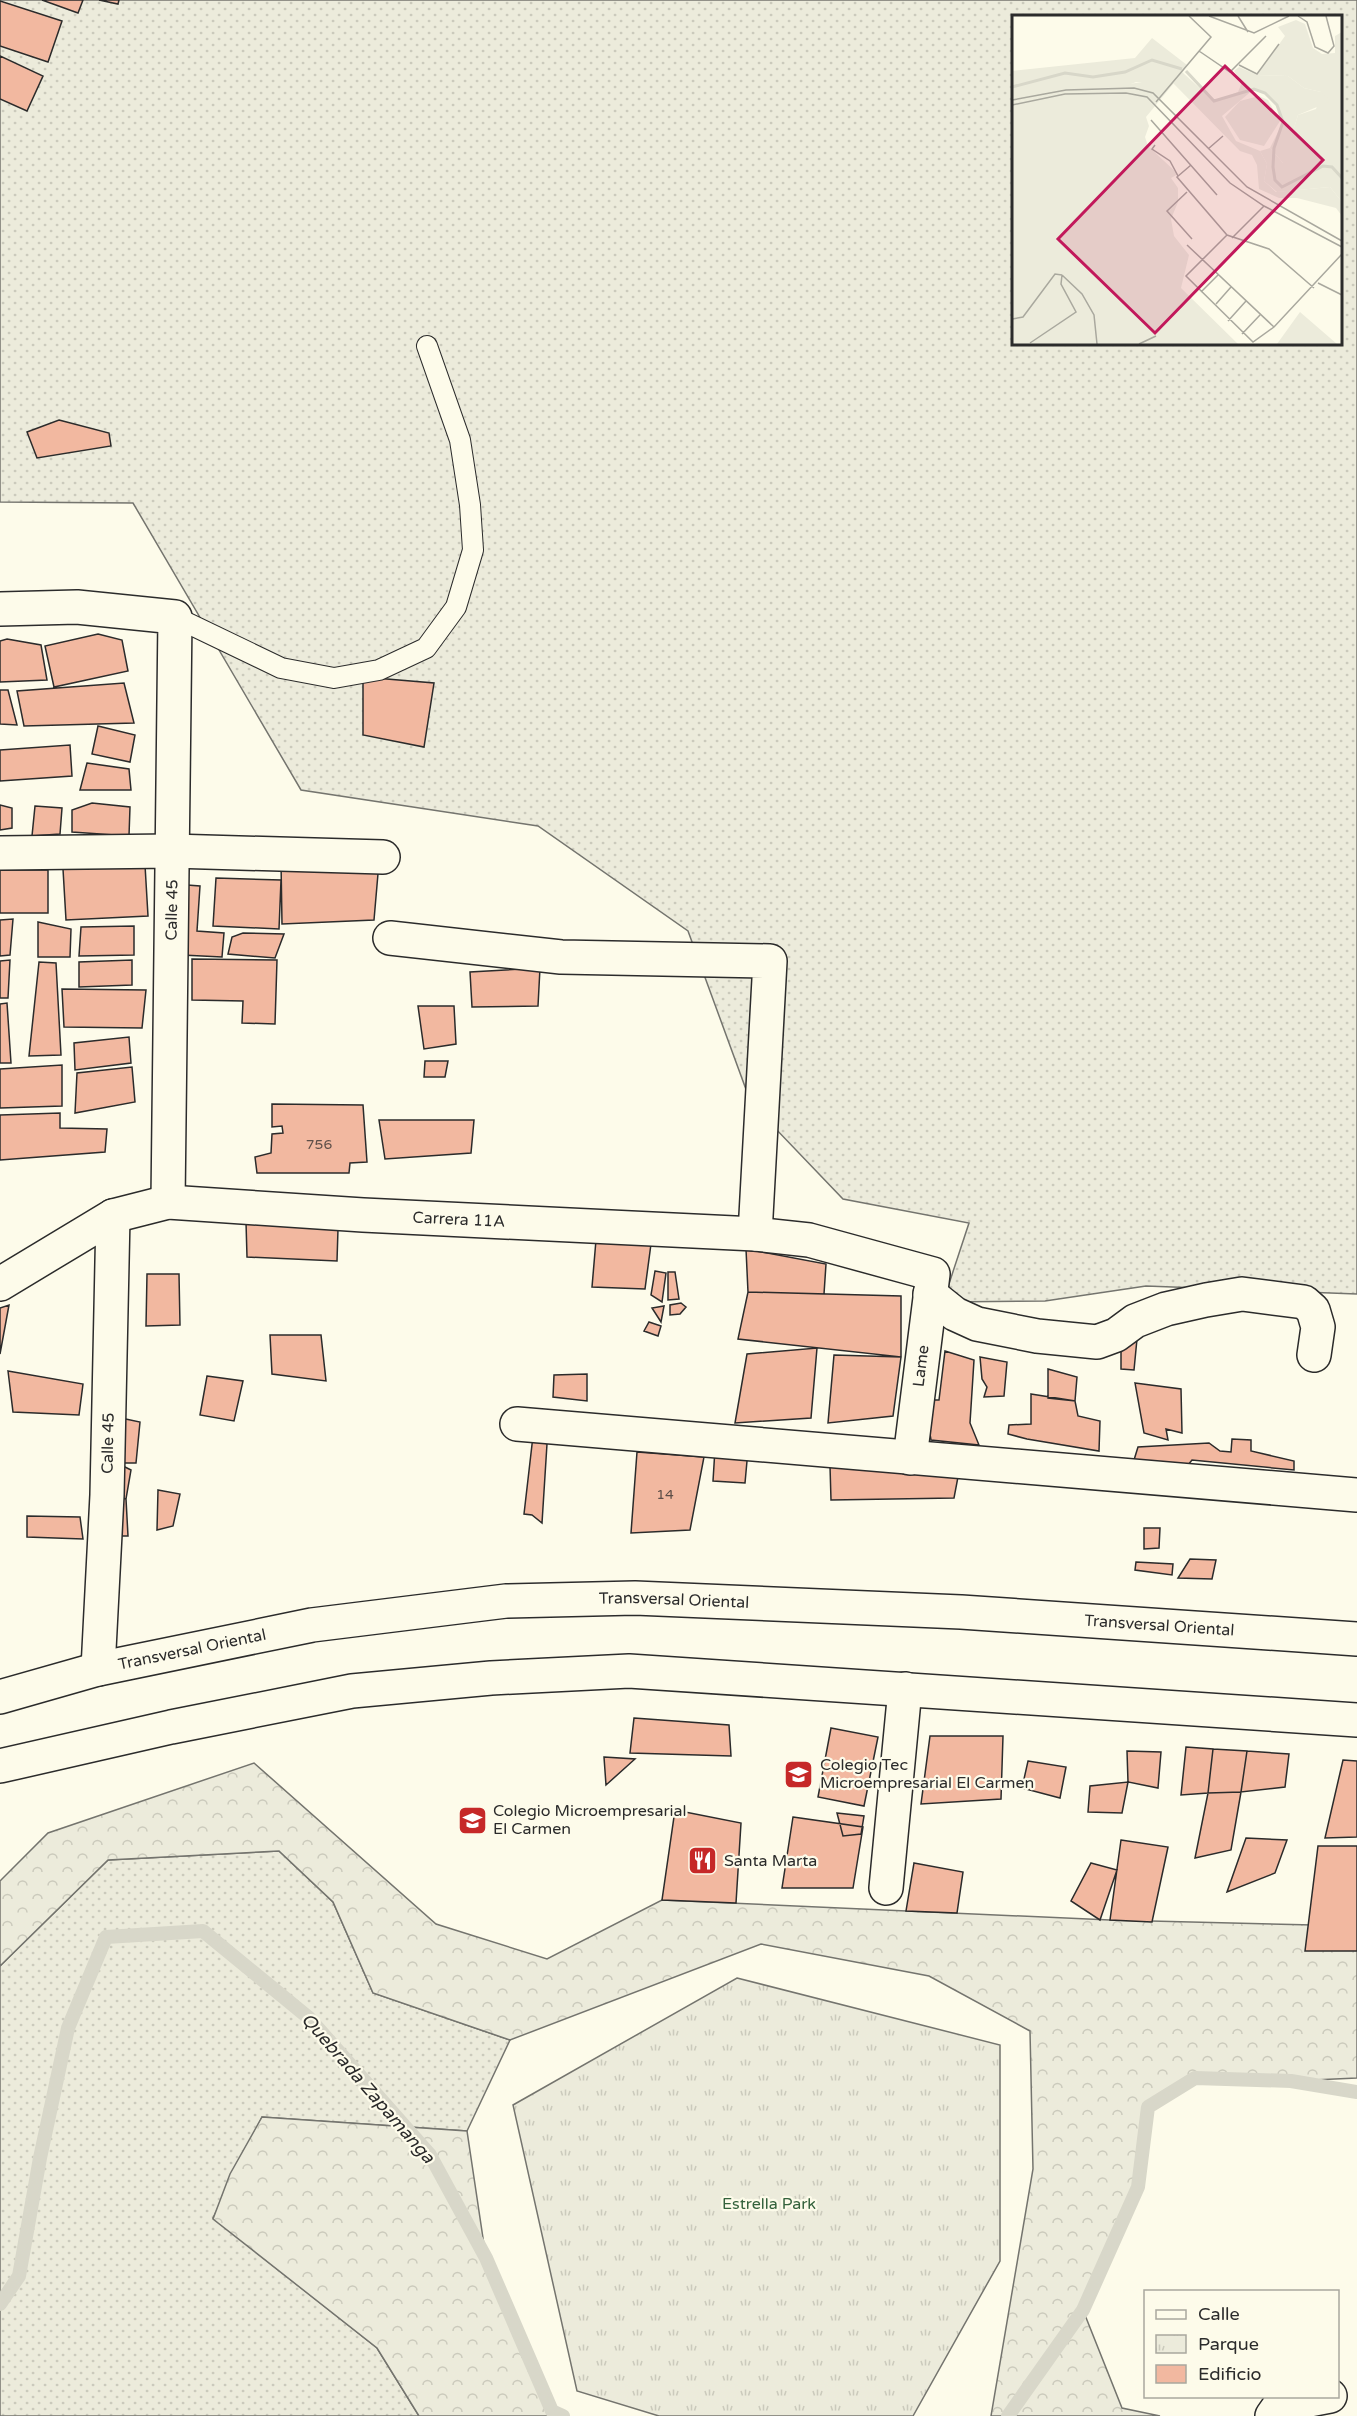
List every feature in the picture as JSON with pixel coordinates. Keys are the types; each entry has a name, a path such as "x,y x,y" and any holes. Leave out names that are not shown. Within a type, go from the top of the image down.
{"street":[{"path":"0,609 76,608 175,617"},
{"name":"Calle 45","path":"168,1202 175,617"},
{"path":"0,853 172,851 383,857"},
{"path":"390,938 561,957 770,962 755,1234"},
{"name":"Carrera 11A","path":"0,1284 113,1216 168,1202 363,1215 755,1234 809,1240 931,1284"},
{"name":"Calle 45","path":"98,1669 106,1496 113,1216"},
{"path":"931,1284 955,1314 977,1324 1037,1336 1097,1342 1116,1335 1135,1322 1166,1309 1206,1300 1242,1294 1304,1302 1313,1310 1318,1327 1314,1355"},
{"name":"Lame","path":"910,1458 931,1284"},
{"path":"517,1424 1357,1495"},
{"name":"Transversal Oriental","path":"0,1697 98,1669 312,1625 506,1601 635,1598 962,1612 1357,1639"},
{"path":"0,1767 171,1727 352,1691 491,1678 629,1671 1357,1720"},
{"path":"886,1888 905,1689"},
{"path":"1339,2395 1357,2392"},
{"path":"1272,2416 1279,2406 1324,2398"}],"lane":[{"path":"175,617 281,668 334,678 379,670 426,648 456,607 473,550 460,440 427,346"}],"green space":[{"path":"0,0 1357,0 1357,1294 1146,1286 1045,1301 943,1302 969,1223 843,1199 751,1103 688,931 538,826 301,790 133,503 0,502"},
{"path":"254,1763 436,1924 547,1959 662,1900 1110,1920 1357,1926 1357,2078 1291,2081 1195,2078 1148,2107 1138,2187 1083,2310 1122,2408 1160,2416 991,2416 1033,2169 1030,2031 929,1976 761,1944 510,2040 373,1993 333,1902 279,1851 108,1860 0,1966 0,1881 48,1833"},
{"path":"279,1851 333,1902 373,1993 510,2040 467,2131 262,2117 213,2218 377,2348 419,2416 0,2416 0,1966 108,1860"},
{"name":"Estrella Park","path":"737,1978 1000,2045 1000,2261 913,2416 659,2416 577,2391 513,2105"},
{"path":"262,2117 467,2131 486,2258 552,2410 563,2416 419,2416 377,2348 213,2219 230,2174"}],"building":[{"path":"42,0 83,0 78,13"},
{"path":"99,0 119,0 118,4"},
{"path":"0,1 62,21 48,62 0,46"},
{"path":"0,56 43,76 27,111 0,99"},
{"path":"59,420 109,433 111,446 37,458 27,432"},
{"path":"98,634 122,640 128,671 54,687 45,646"},
{"path":"7,639 41,645 47,680 0,682 0,641"},
{"path":"363,677 434,683 424,747 363,735"},
{"path":"124,683 134,723 24,726 17,691"},
{"path":"0,690 8,690 17,725 0,724"},
{"path":"98,726 135,735 130,762 92,754"},
{"path":"70,745 72,776 0,781 0,750"},
{"path":"87,763 129,769 131,790 80,790"},
{"path":"92,803 130,807 129,836 72,832 72,810"},
{"path":"0,805 12,808 12,828 0,830"},
{"path":"35,806 62,808 60,834 32,836"},
{"path":"281,861 379,862 374,920 282,924"},
{"path":"145,865 148,916 66,920 63,869"},
{"path":"0,870 48,870 48,913 0,913"},
{"path":"216,878 281,880 279,929 213,926"},
{"path":"187,885 200,886 197,931 224,933 222,957 182,955"},
{"path":"13,919 10,955 0,956 0,920"},
{"path":"38,922 71,929 70,957 38,957"},
{"path":"134,926 134,955 79,956 81,927"},
{"path":"243,933 284,934 275,958 228,954 232,937"},
{"path":"192,959 277,960 275,1024 242,1023 243,1001 192,1000"},
{"path":"10,960 8,998 0,998 0,961"},
{"path":"132,960 132,985 79,987 79,962"},
{"path":"39,962 56,963 61,1055 29,1056"},
{"path":"540,968 538,1006 472,1007 470,972"},
{"path":"62,989 146,990 142,1028 64,1027"},
{"path":"7,1003 11,1063 0,1063 0,1004"},
{"path":"418,1006 454,1006 456,1044 424,1049"},
{"path":"129,1037 131,1063 75,1070 74,1043"},
{"path":"425,1061 448,1061 445,1077 424,1077"},
{"path":"62,1065 62,1106 0,1108 0,1069"},
{"path":"132,1067 135,1102 75,1113 77,1073"},
{"path":"272,1104 363,1105 367,1162 350,1163 349,1173 257,1173 255,1157 271,1153 272,1134 283,1133 282,1126 272,1127"},
{"path":"60,1113 60,1128 107,1129 105,1152 0,1160 0,1115"},
{"path":"379,1120 474,1120 471,1153 385,1159"},
{"path":"246,1222 338,1229 337,1261 247,1257"},
{"path":"596,1240 651,1244 645,1289 592,1287"},
{"path":"746,1249 826,1264 824,1294 748,1292"},
{"path":"655,1271 666,1273 662,1302 651,1295"},
{"path":"668,1272 675,1272 679,1299 668,1300"},
{"path":"147,1274 179,1274 180,1325 146,1326"},
{"path":"748,1292 901,1296 901,1357 738,1339"},
{"path":"681,1303 686,1307 680,1314 670,1315 670,1305"},
{"path":"9,1305 0,1354 0,1308"},
{"path":"664,1306 661,1322 652,1308"},
{"path":"649,1322 661,1326 658,1336 644,1331"},
{"path":"270,1335 321,1335 326,1381 272,1374"},
{"path":"1137,1339 1134,1370 1121,1369 1121,1343"},
{"path":"817,1348 811,1418 735,1423 747,1354"},
{"path":"945,1351 974,1360 970,1423 979,1445 931,1440 924,1400 939,1400"},
{"path":"834,1355 901,1357 893,1416 828,1423"},
{"path":"980,1357 1007,1362 1004,1396 984,1397 987,1387 982,1379"},
{"path":"1048,1369 1077,1377 1075,1401 1048,1398"},
{"path":"8,1371 83,1384 79,1415 13,1412"},
{"path":"587,1374 587,1401 553,1397 554,1375"},
{"path":"207,1376 243,1381 234,1421 200,1415"},
{"path":"1135,1383 1181,1389 1182,1433 1166,1429 1168,1440 1144,1433"},
{"path":"1031,1394 1075,1401 1078,1416 1100,1421 1099,1451 1008,1434 1009,1425 1031,1424"},
{"path":"121,1418 140,1422 136,1463 117,1463"},
{"path":"533,1436 547,1444 542,1523 532,1515 524,1514"},
{"path":"1232,1439 1251,1440 1251,1451 1294,1461 1294,1470 1192,1460 1184,1470 1134,1460 1138,1447 1209,1443 1220,1451 1231,1452"},
{"path":"715,1449 748,1450 745,1483 713,1481"},
{"path":"637,1452 704,1457 690,1530 631,1533"},
{"path":"117,1463 131,1470 126,1499 109,1496"},
{"path":"830,1466 958,1477 954,1498 831,1500"},
{"path":"158,1490 180,1494 173,1526 157,1530"},
{"path":"109,1496 126,1499 128,1536 113,1536"},
{"path":"27,1516 80,1517 83,1539 27,1537"},
{"path":"1144,1528 1160,1528 1159,1548 1144,1549"},
{"path":"1190,1559 1216,1560 1212,1579 1178,1578"},
{"path":"1136,1562 1173,1564 1172,1575 1135,1570"},
{"path":"634,1718 729,1725 731,1756 630,1753"},
{"path":"831,1728 878,1737 864,1806 818,1797"},
{"path":"930,1736 1003,1736 1001,1799 921,1804"},
{"path":"1186,1747 1213,1749 1208,1793 1181,1795"},
{"path":"1213,1749 1247,1751 1241,1792 1208,1793"},
{"path":"1127,1751 1161,1752 1158,1788 1128,1782"},
{"path":"1247,1751 1289,1754 1285,1787 1241,1792"},
{"path":"604,1757 635,1759 606,1785"},
{"path":"1343,1760 1357,1761 1357,1837 1325,1838"},
{"path":"1028,1761 1066,1767 1060,1798 1022,1788"},
{"path":"1128,1782 1122,1813 1088,1812 1090,1786"},
{"path":"1241,1792 1231,1850 1195,1858 1208,1793"},
{"name":"Santa Marta","path":"675,1810 741,1823 736,1903 662,1900"},
{"path":"837,1813 864,1816 861,1834 843,1836"},
{"path":"793,1817 863,1827 853,1888 782,1888"},
{"path":"1246,1838 1287,1840 1275,1873 1227,1892"},
{"path":"1121,1840 1168,1847 1152,1922 1110,1920"},
{"path":"1318,1846 1357,1846 1357,1951 1305,1951"},
{"path":"914,1863 963,1872 957,1913 906,1911"},
{"path":"1091,1863 1117,1870 1100,1920 1071,1901"}],"waterway":[{"name":"Quebrada Zapamanga","path":"0,2304 19,2276 40,2158 68,2028 106,1937 203,1931 309,2018 430,2155 486,2258 552,2411 563,2416"},
{"name":"Quebrada Zapamanga","path":"1008,2416 1083,2310 1138,2187 1148,2107 1195,2078 1291,2081 1357,2092"}],"place":[{"name":"Colegio Tec Microempresarial El Carmen","path":"799,1774"},
{"name":"Colegio Microempresarial El Carmen","path":"472,1820"},
{"name":"Santa Marta","path":"703,1861"}]}
